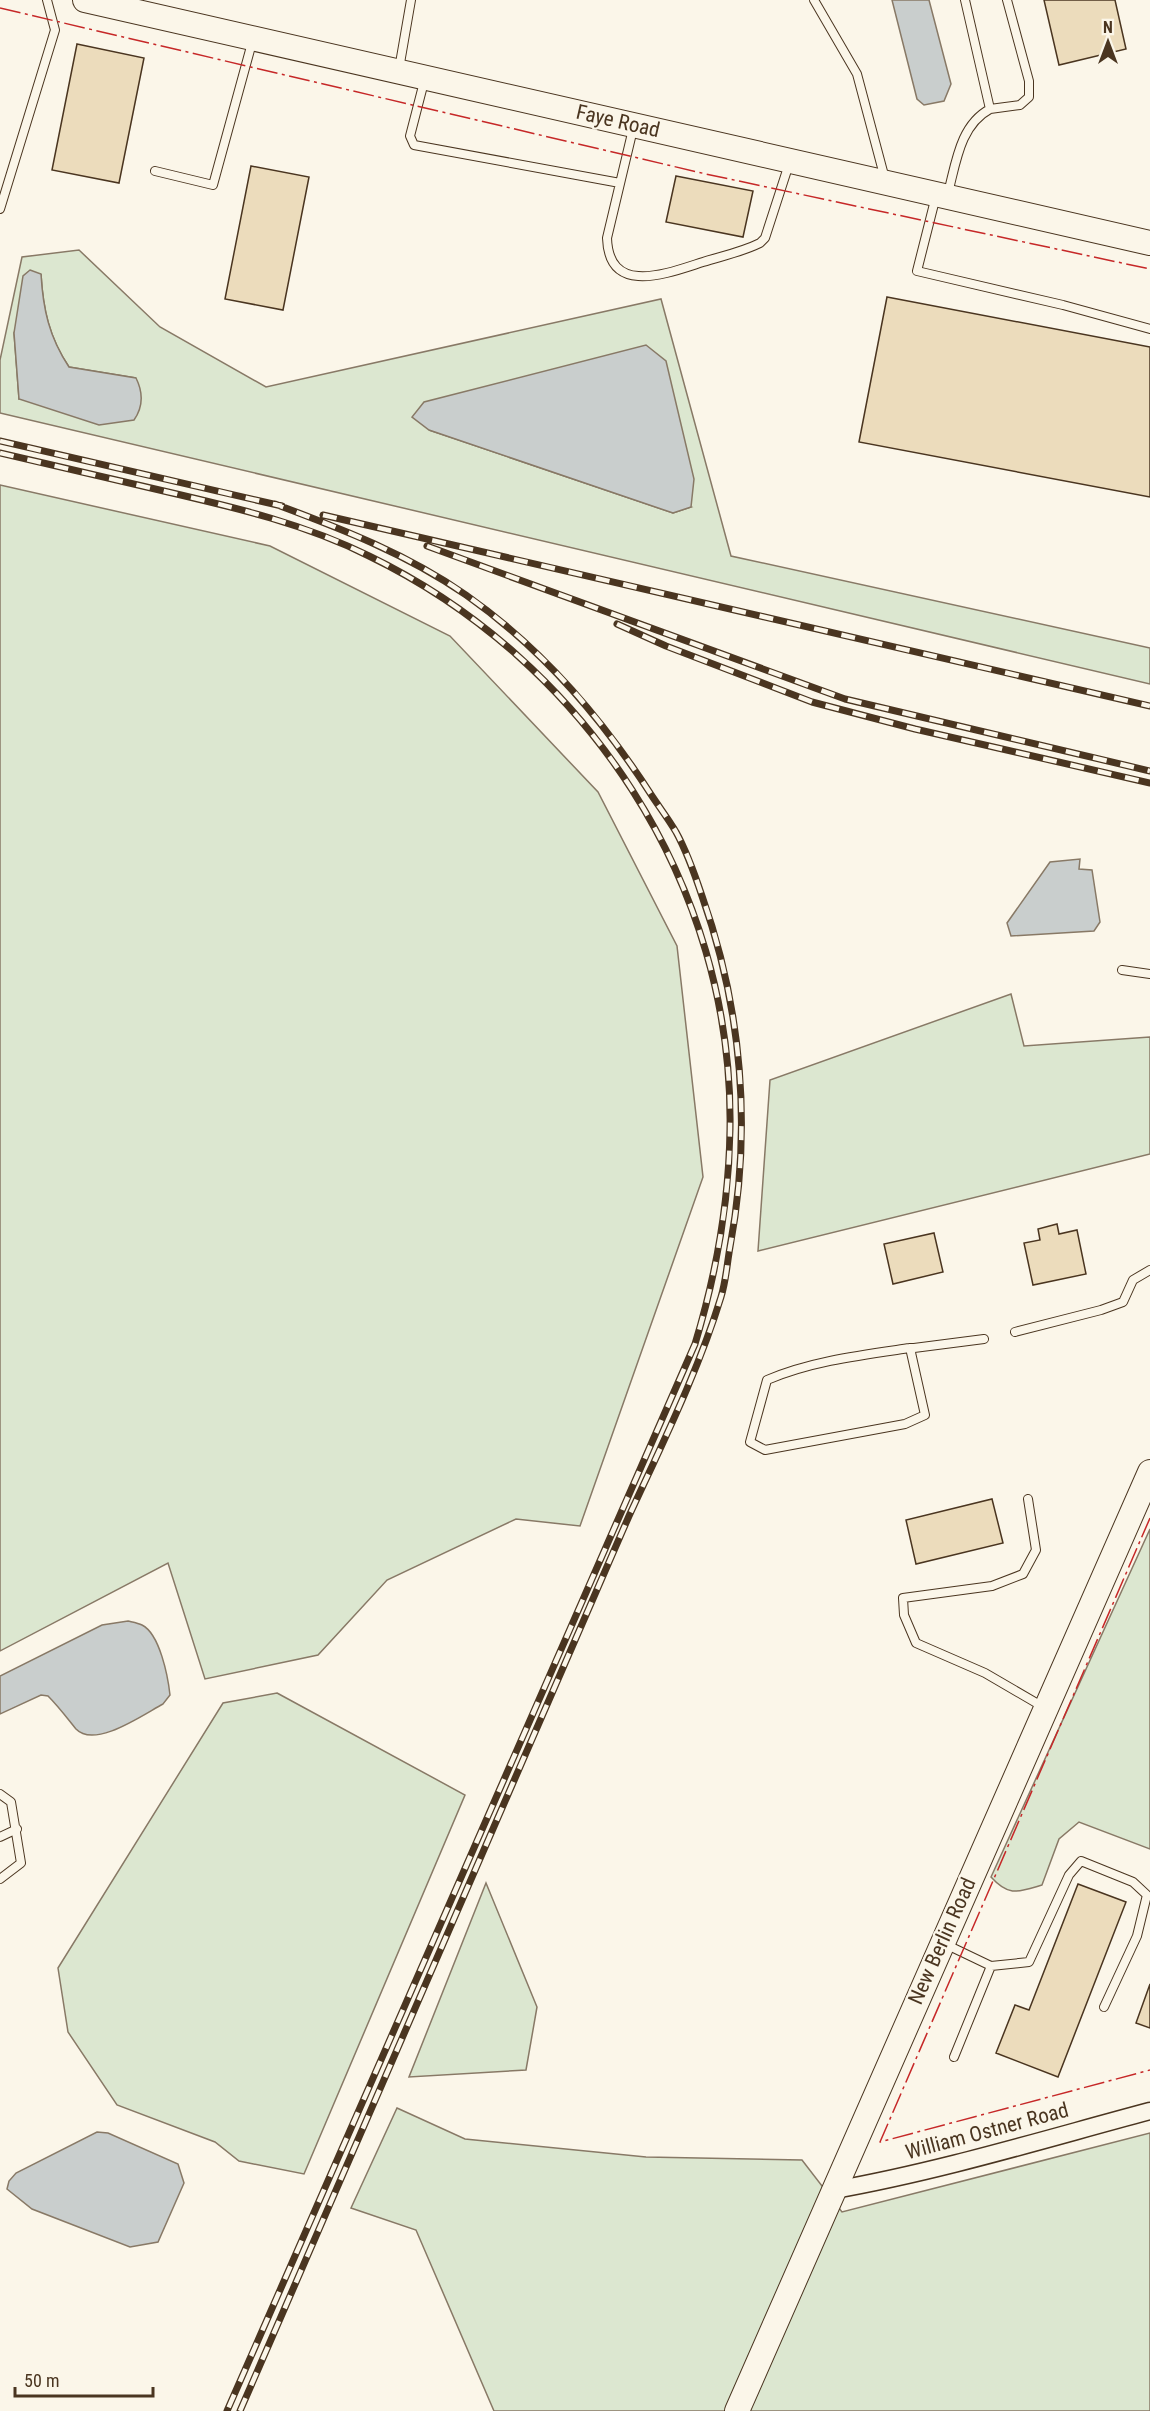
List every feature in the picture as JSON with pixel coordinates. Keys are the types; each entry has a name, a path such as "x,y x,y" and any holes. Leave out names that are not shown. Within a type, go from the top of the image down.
{"street":[{"name":"Faye Road","path":"86,0 157,13 253,39 1150,243"},
{"name":"New Berlin Road","path":"737,2411 1150,1472"},
{"name":"William Ostner Road","path":"834,2190 946,2166 1150,2111"}],"lane":[{"path":"0,209 4,185 55,30 47,0"},
{"path":"398,72 411,0"},
{"path":"814,0 857,74 885,183"},
{"path":"965,0 990,109"},
{"path":"1006,0 1029,81 1029,97 1020,105 990,109 975,117 942,196 917,271 1063,305 1150,329"},
{"path":"155,171 213,185 253,39"},
{"path":"425,78 410,136 414,145 620,183"},
{"path":"634,125 607,238 609,254 620,270 630,275 662,275 760,243 765,238 790,161"},
{"path":"1122,970 1150,974"},
{"path":"1015,1332 1101,1310 1123,1302 1133,1281 1150,1270"},
{"path":"910,1348 925,1414 905,1424 765,1450 750,1442 767,1380 785,1372 855,1356 910,1348 984,1339"},
{"path":"1028,1499 1036,1550 1023,1574 992,1586 903,1598 904,1615 916,1643 985,1673 1045,1708"},
{"path":"0,1794 11,1802 21,1863 0,1879"},
{"path":"0,1837 17,1829"},
{"path":"942,1942 991,1966 1029,1962 1069,1875 1081,1862 1133,1882 1147,1895 1137,1936 1104,2007"},
{"path":"954,2057 991,1966"}],"green space":[{"path":"79,250 160,327 266,387 661,299 731,556 1150,648 1150,684 0,413 0,360 22,257","holes":["41,274 48,322 56,345 69,367 136,378 19,399 14,333","429,430 691,507 673,513"]},
{"path":"0,485 270,546 450,636 598,792 677,946 703,1177 580,1526 516,1519 387,1580 318,1655 205,1679 168,1563 0,1651"},
{"path":"1011,994 1024,1046 1150,1037 1150,1154 758,1251 770,1080"},
{"path":"1150,1529 1150,1849 1079,1822 1059,1839 1042,1885 1020,1891 1003,1888 991,1877"},
{"path":"277,1693 465,1795 304,2174 239,2161 215,2142 117,2105 68,2032 58,1968 223,1703"},
{"path":"486,1883 537,2007 526,2070 409,2077"},
{"path":"397,2108 465,2139 646,2157 802,2160 842,2212 1150,2133 1150,2411 494,2411 416,2230 351,2208"}],"shaded area":[{"path":"892,0 929,0 951,84 944,101 924,105 917,99"},
{"path":"30,270 41,274 48,322 56,345 69,367 136,378 141,399 134,420 99,425 19,399 14,333 23,276"},
{"path":"646,345 666,361 694,479 691,507 673,513 429,430 412,417 424,402"},
{"path":"1080,859 1079,869 1092,870 1100,922 1094,931 1011,936 1007,923 1050,862"},
{"path":"128,1621 140,1624 148,1630 158,1646 165,1667 170,1695 163,1704 120,1728 95,1735 84,1734 76,1729 48,1696 41,1695 0,1714 0,1676 102,1625"},
{"path":"97,2132 108,2133 178,2164 184,2183 158,2242 130,2247 32,2209 7,2189 9,2181 16,2173"}],"building":[{"path":"1044,0 1115,0 1126,49 1059,65"},
{"path":"77,44 144,58 119,183 52,170"},
{"path":"251,166 309,177 283,310 225,299"},
{"path":"676,176 753,191 743,237 666,222"},
{"path":"887,297 1150,347 1150,497 859,442"},
{"path":"1057,1224 1059,1234 1077,1230 1086,1274 1033,1285 1024,1243 1040,1240 1038,1229"},
{"path":"934,1233 943,1272 893,1284 884,1244"},
{"path":"992,1499 1003,1543 916,1564 906,1520"},
{"path":"1078,1884 1126,1902 1058,2077 996,2053 1015,2005 1029,2010"},
{"path":"1150,1984 1150,2028 1136,2023"}],"railway":[{"path":"0,441 282,506"},
{"path":"0,453 220,504 320,535 369,556 447,601 518,656 580,719 632,790 675,868 706,951 725,1039 730,1129 727,1184 715,1265 695,1344 227,2411"},
{"path":"240,2411 702,1353 725,1279 737,1203 741,1158 739,1070 734,1026 716,939 699,888 676,832 633,767 591,712 546,662 521,638 466,595 444,580 397,555 275,504"},
{"path":"323,515 1150,706"},
{"path":"427,546 845,699 1150,771"},
{"path":"617,624 666,646 812,702 915,729 1150,783"}],"power":[{"path":"0,8 706,174 1150,269"},
{"path":"1150,1518 880,2142 1150,2070"}]}
